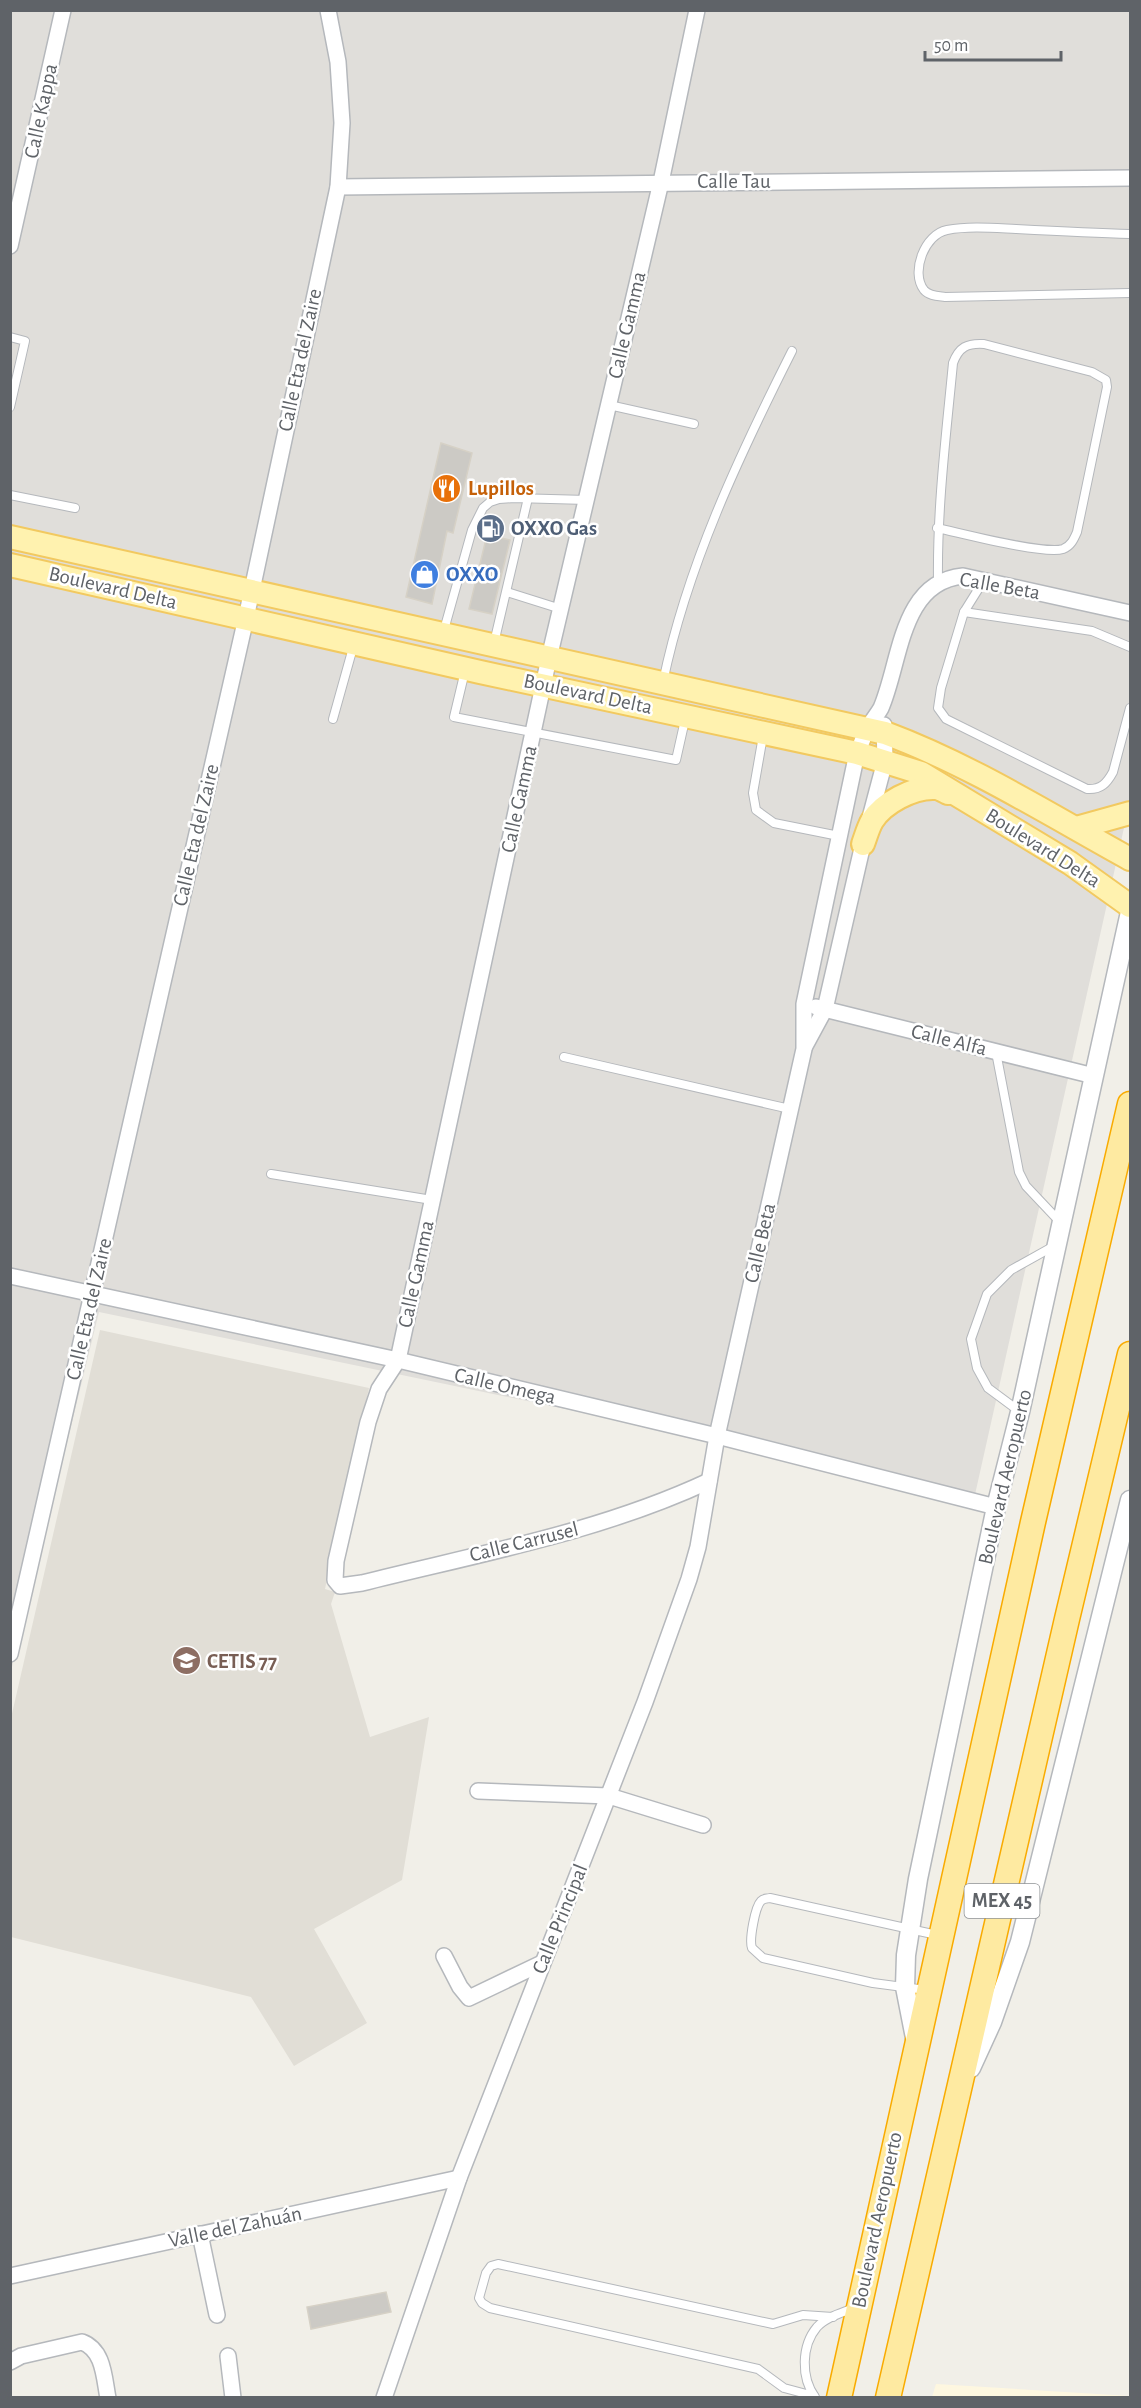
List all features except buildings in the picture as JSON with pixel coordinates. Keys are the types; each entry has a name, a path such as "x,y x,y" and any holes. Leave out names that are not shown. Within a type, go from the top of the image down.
{"highway":[{"name":"Boulevard Aeropuerto","path":"839,2397 916,2043 917,1989 942,1936 1131,1104"},
{"name":"MEX 45","path":"891,2395 1066,1619 1131,1354"}],"main road":[{"name":"Boulevard Delta","path":"10,537 876,731 916,744 1131,859"},
{"name":"Boulevard Delta","path":"10,565 885,761 921,773 1070,863 1131,906"},
{"path":"863,844 872,820 883,809 905,795 936,788 964,799"},
{"path":"1076,828 1131,813"}],"street":[{"name":"Calle Kappa","path":"10,246 63,10"},
{"name":"Calle Eta del Zaire","path":"10,1654 246,618 338,187 341,112 338,62 328,10"},
{"name":"Calle Gamma","path":"336,1583 336,1561 368,1422 379,1389 398,1360 549,658 661,182 697,10"},
{"name":"Calle Tau","path":"338,187 1131,178"},
{"name":"Calle Beta","path":"804,1049 825,1009 863,844 885,761 876,731 880,708 909,623 918,602 927,590 948,577 963,576 1131,613"},
{"name":"Calle Beta","path":"717,1436 804,1049 804,1004 857,753 876,731"},
{"name":"Boulevard Aeropuerto","path":"917,1989 906,1955 918,1879 996,1507 1020,1412 1131,912"},
{"path":"1111,1005 1131,984"},
{"name":"Calle Alfa","path":"804,1004 1094,1076"},
{"name":"Calle Omega","path":"10,1276 398,1360 717,1436 996,1507"},
{"name":"Calle Principal","path":"384,2397 459,2178 609,1796 689,1579 698,1547 717,1436"},
{"name":"Calle Carrusel","path":"336,1583 340,1586 362,1583 591,1526 660,1503 709,1481"},
{"path":"958,2094 992,2022 1020,1942 1131,1500"},
{"path":"478,1791 609,1796 703,1824"},
{"path":"444,1956 460,1987 469,1998 542,1963"},
{"name":"Valle del Zahuán","path":"10,2276 459,2178"},
{"path":"200,2234 217,2315"},
{"path":"10,2362 21,2356 72,2345 82,2343 90,2345 100,2359 108,2397"},
{"path":"228,2356 233,2397"}],"lane":[{"path":"1131,234 950,229 937,233 927,242 923,251 920,278 924,290 945,297 1131,293"},
{"path":"10,337 25,341 10,406"},
{"path":"937,528 1038,549 1062,550 1069,546 1077,531 1107,387 1106,380 1092,372 984,345 972,344 962,347 957,353 953,363 937,528 938,582"},
{"path":"662,684 684,601 717,510 792,351"},
{"path":"609,405 694,424"},
{"path":"10,495 75,508"},
{"path":"494,644 528,498"},
{"path":"443,633 476,518 490,502 499,499 528,498 586,500"},
{"path":"984,580 964,612 939,699 938,708 946,720 1087,789 1095,789 1109,780 1113,772 1131,708"},
{"path":"507,592 561,609"},
{"path":"964,612 1045,622 1092,631 1131,647"},
{"path":"333,719 354,643"},
{"path":"465,668 454,717 676,760 687,716"},
{"path":"763,733 753,793 756,810 774,823 841,837"},
{"path":"996,1052 1019,1172 1026,1186 1061,1223"},
{"path":"564,1057 790,1109"},
{"path":"271,1174 432,1200"},
{"path":"1020,1412 988,1388 977,1368 971,1339 987,1294 1011,1270 1056,1245"},
{"path":"917,1989 873,1983 763,1958 755,1953 750,1944 758,1907 762,1900 770,1898 942,1936"},
{"path":"815,2397 784,2388 758,2369 490,2308 479,2298 486,2273 491,2266 498,2264 773,2324 802,2315 832,2317"},
{"path":"815,2397 806,2378 807,2350 817,2327 832,2317 858,2307"}],"shaded area":[{"path":"11,11 1130,11 1130,801 974,1499 720,1441 99,1312 11,1671"},
{"name":"CETIS 77","path":"100,1330 369,1388 325,1589 335,1592 331,1604 370,1737 429,1717 402,1880 314,1929 367,2023 294,2066 251,1997 11,1937 11,1718"},
{"path":"936,2384 1130,2396 1130,2397 932,2397"}],"place":[{"name":"Lupillos","path":"447,488"},
{"name":"OXXO Gas","path":"490,528"},
{"name":"OXXO","path":"425,574"},
{"name":"CETIS 77","path":"186,1661"}]}
